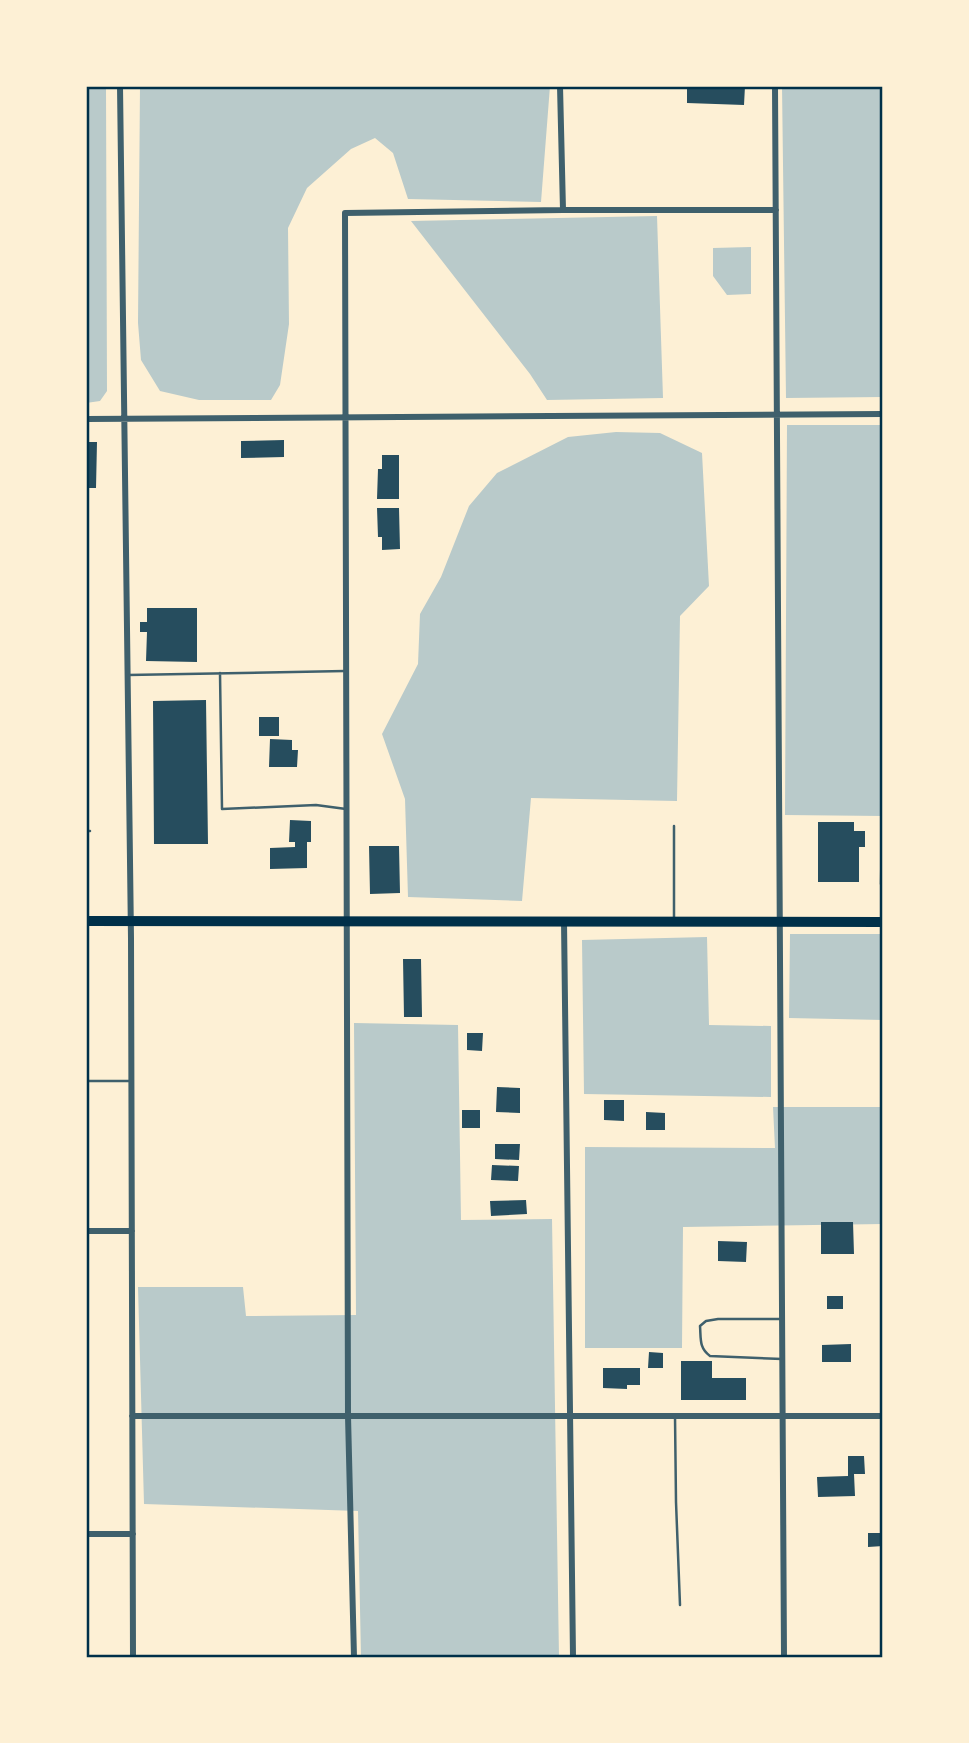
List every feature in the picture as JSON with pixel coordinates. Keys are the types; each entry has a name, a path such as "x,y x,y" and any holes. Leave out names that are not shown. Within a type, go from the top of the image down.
{"main road":[{"path":"86,921 883,922"}],"street":[{"path":"120,86 128,675 133,1657"},
{"path":"560,86 563,210"},
{"path":"775,86 783,1657"},
{"path":"354,1657 348,1416 345,213 776,210"},
{"path":"86,419 883,414"},
{"path":"564,921 573,1657"},
{"path":"86,1231 132,1231"},
{"path":"132,1416 883,1416"},
{"path":"86,1534 133,1534"}],"lane":[{"path":"128,675 346,671"},
{"path":"220,673 222,809 316,805 346,809"},
{"path":"882,824 883,884"},
{"path":"674,826 674,921"},
{"path":"86,1081 131,1081"},
{"path":"782,1319 706,1321 701,1326 701,1345 710,1356 782,1359"},
{"path":"675,1416 680,1605"}],"shaded area":[{"path":"86,86 106,86 107,391 100,401 86,403"},
{"path":"140,86 550,86 541,202 408,199 393,153 375,138 351,149 307,188 288,228 289,324 280,385 271,400 199,400 160,391 141,360 138,323"},
{"path":"782,86 883,86 883,397 786,398"},
{"path":"657,216 663,398 547,400 530,374 411,221"},
{"path":"751,247 751,294 727,295 713,276 713,248"},
{"path":"787,425 883,425 883,816 785,815"},
{"path":"616,432 660,433 702,453 709,586 680,616 677,801 531,798 522,901 408,897 405,799 382,734 418,664 420,614 441,577 469,506 497,473 568,437"},
{"path":"790,934 883,934 883,1020 789,1018"},
{"path":"707,937 709,1025 771,1026 771,1097 584,1094 582,940"},
{"path":"354,1023 458,1025 461,1220 552,1219 559,1657 361,1657 358,1511 144,1504 138,1287 243,1287 246,1316 356,1315"},
{"path":"773,1107 883,1107 883,1224 683,1227 682,1348 585,1348 585,1147 775,1148"}],"building":[{"path":"687,86 745,86 744,105 687,103"},
{"path":"284,440 284,457 241,458 241,441"},
{"path":"86,442 97,442 96,488 86,488"},
{"path":"382,455 399,455 399,499 377,499 378,469 382,469"},
{"path":"377,508 399,508 400,549 382,550 382,537 378,537"},
{"path":"147,608 197,608 197,662 146,661 147,632 140,632 140,622 147,622"},
{"path":"206,700 208,844 154,844 153,701"},
{"path":"259,717 279,717 279,736 259,736"},
{"path":"270,739 292,740 292,750 298,750 297,767 269,767"},
{"path":"290,820 311,821 311,842 307,842 307,868 270,869 270,848 295,847 295,842 289,842"},
{"path":"818,822 854,822 854,831 865,831 865,847 859,847 859,882 818,882"},
{"path":"369,846 399,846 400,893 370,894"},
{"path":"403,959 421,959 422,1017 404,1017"},
{"path":"467,1033 483,1033 482,1051 467,1050"},
{"path":"497,1087 520,1088 520,1113 496,1112"},
{"path":"604,1100 624,1100 624,1121 604,1120"},
{"path":"462,1110 480,1110 480,1128 462,1128"},
{"path":"646,1112 665,1113 665,1130 646,1130"},
{"path":"495,1144 520,1144 519,1160 495,1159"},
{"path":"492,1165 519,1166 518,1181 491,1180"},
{"path":"526,1200 527,1214 491,1216 490,1201"},
{"path":"821,1222 853,1222 854,1254 821,1254"},
{"path":"718,1241 747,1242 746,1262 718,1261"},
{"path":"827,1296 843,1296 843,1309 827,1309"},
{"path":"851,1344 851,1362 822,1362 822,1345"},
{"path":"649,1352 663,1353 663,1368 648,1368"},
{"path":"681,1361 712,1361 712,1378 746,1378 746,1400 681,1400"},
{"path":"603,1368 640,1368 640,1385 627,1385 627,1389 603,1388"},
{"path":"848,1456 864,1456 865,1474 854,1474 855,1496 818,1497 817,1477 848,1476"},
{"path":"868,1533 883,1533 883,1546 868,1547"}]}
